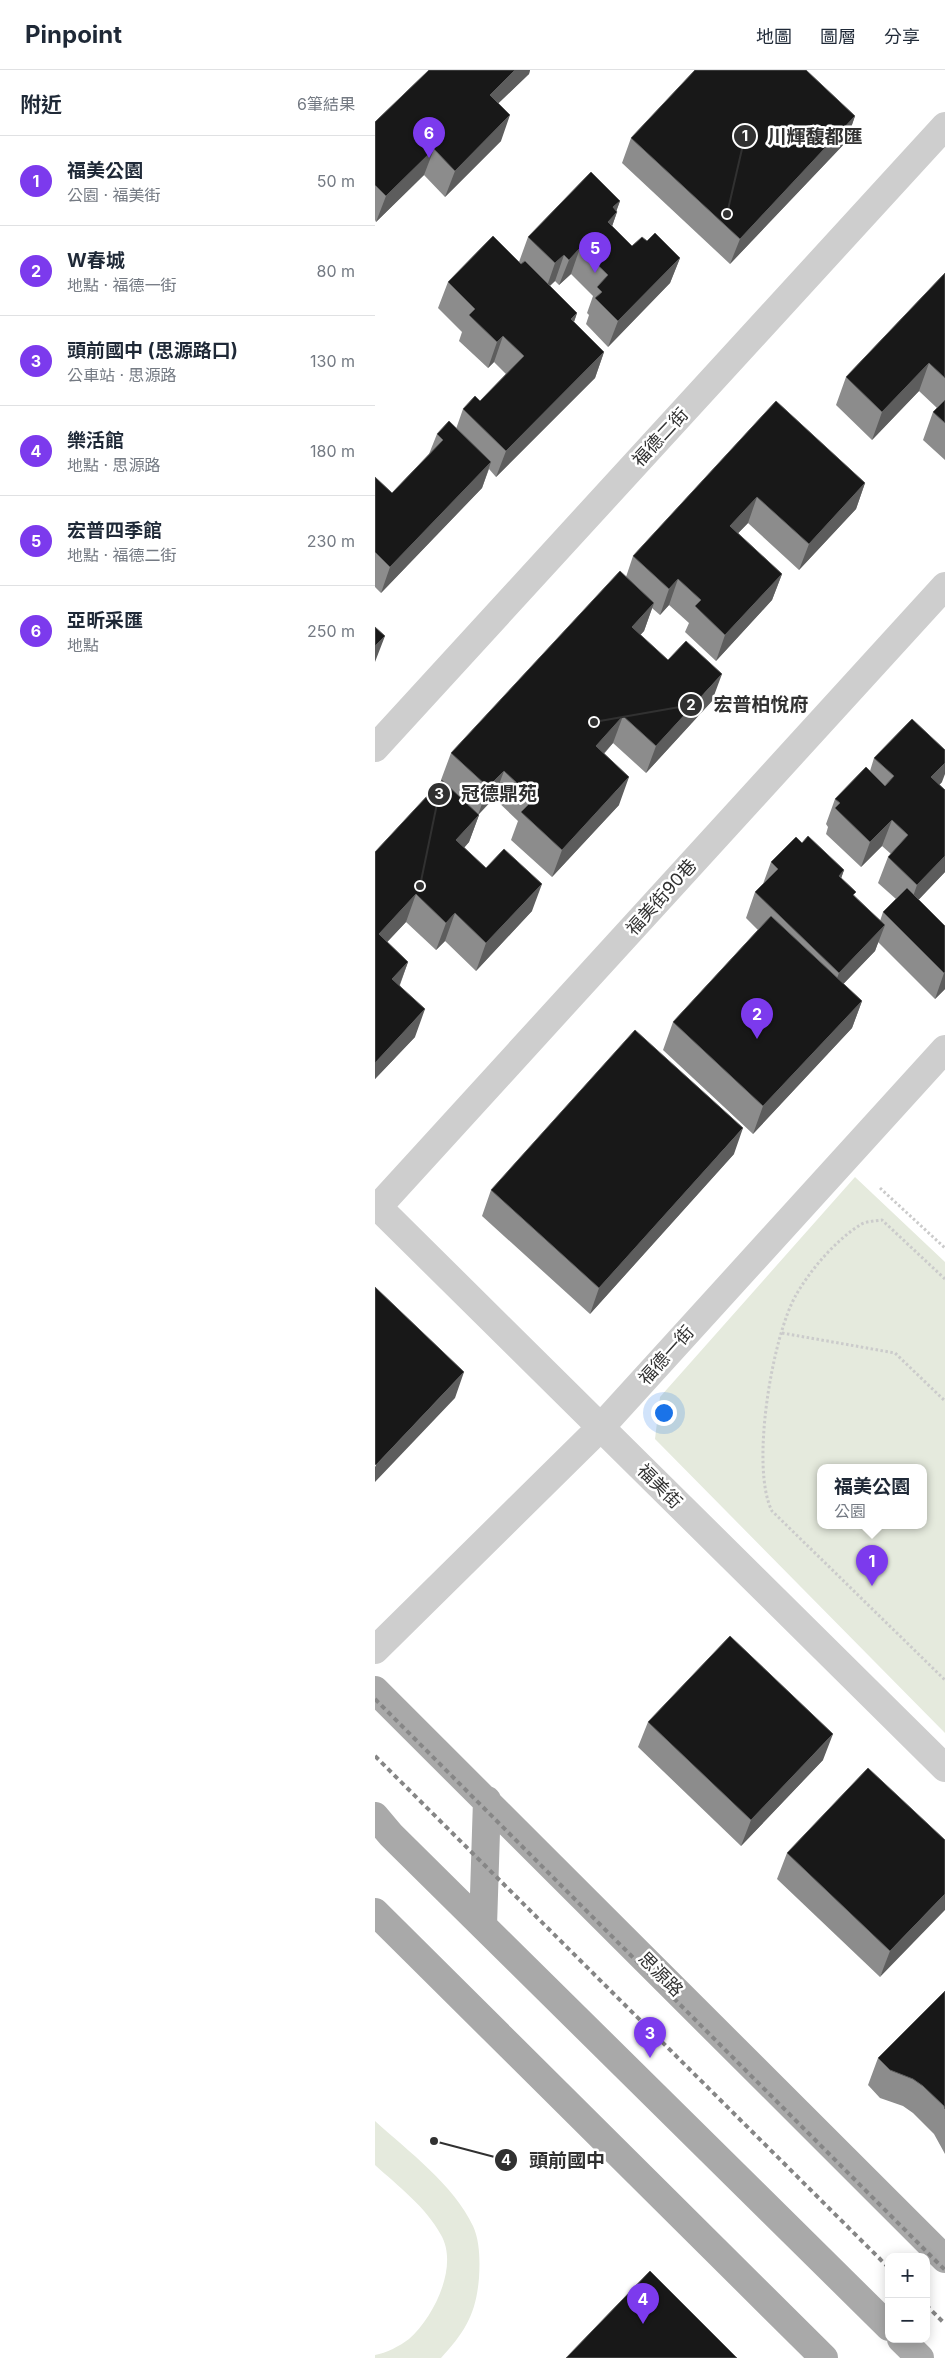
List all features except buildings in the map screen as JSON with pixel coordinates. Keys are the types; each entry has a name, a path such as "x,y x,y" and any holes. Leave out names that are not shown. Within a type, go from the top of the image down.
{"main road":[{"name":"思源路","path":"375,1690 945,2259"},
{"path":"483,1926 487,1800"},
{"path":"380,1824 885,2323"},
{"path":"375,1912 824,2358"},
{"path":"905,2343 920,2358"}],"street":[{"name":"福德二街","path":"375,748 945,126"},
{"name":"福美街90巷","path":"376,1206 945,586"},
{"name":"福德一街","path":"375,1650 601,1428 945,1049"},
{"name":"福美街","path":"376,1206 945,1768"}],"path":[{"path":"880,1188 945,1248"},
{"path":"945,1279 882,1220 861,1224 823,1257 795,1296 776,1350 765,1415 763,1461 766,1500 772,1511 945,1680"},
{"path":"782,1333 895,1353 945,1401"}],"shaded area":[{"path":"855,1177 945,1262 945,1733 655,1439 660,1397"},
{"path":"375,2121 442,2183 465,2211 475,2232 478,2245 479,2278 475,2302 463,2331 441,2358 375,2358 375,2355 393,2349 409,2339 427,2318 441,2290 447,2261 446,2247 441,2235 428,2215 375,2165"}],"railway":[{"path":"375,1699 945,2270"},
{"path":"375,1756 885,2264"},
{"path":"930,2309 945,2324"}],"place":[{"name":"亞昕采匯","path":"429,158"},
{"name":"川輝馥都匯","path":"727,214"},
{"name":"宏普四季館","path":"595,273"},
{"name":"宏普柏悅府","path":"594,722"},
{"name":"冠德鼎苑","path":"420,886"},
{"name":"W春城","path":"757,1039"},
{"name":"福美公園","path":"872,1586"},
{"name":"頭前國中 (思源路口)","path":"650,2058"},
{"name":"頭前國中","path":"434,2141"},
{"name":"樂活館","path":"643,2324"}]}
